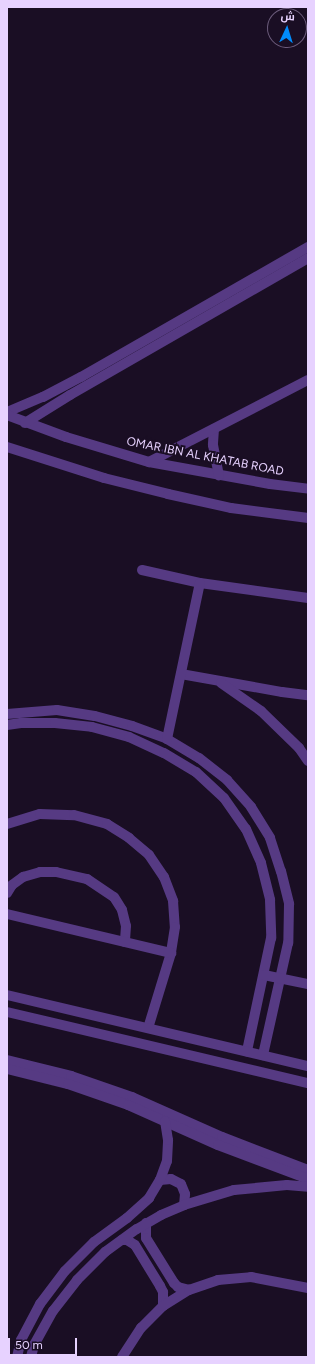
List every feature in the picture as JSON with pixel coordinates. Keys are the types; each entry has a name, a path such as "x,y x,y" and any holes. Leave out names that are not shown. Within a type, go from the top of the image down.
{"street":[{"path":"7,412 43,397 81,377 308,247"},
{"path":"25,422 308,258"},
{"path":"149,462 308,380"},
{"name":"OMAR IBN AL KHATAB ROAD","path":"7,415 79,442 149,462 308,489"},
{"path":"214,429 213,444 219,475"},
{"path":"7,447 104,478 159,492 231,508 308,518"},
{"path":"142,570 200,584 308,598"},
{"path":"167,739 200,584"},
{"path":"181,674 282,692 308,695"},
{"path":"218,681 261,711 299,748 308,761"},
{"path":"7,714 57,710 88,714 132,726 167,739 199,758 227,780 251,808 270,838 281,871 289,904 288,943 263,1055"},
{"path":"7,725 21,723 55,723 92,727 129,737 164,753 196,772 224,798 246,829 261,863 270,900 271,938 247,1051"},
{"path":"7,824 40,814 74,815 107,824 130,838 149,855 164,877 173,901 175,921 171,953 148,1028"},
{"path":"7,893 12,885 23,877 40,872 61,873 87,879 114,896 126,926 125,942"},
{"path":"7,914 171,953"},
{"path":"264,975 308,984"},
{"path":"7,995 308,1066"},
{"path":"7,1012 308,1084"},
{"path":"7,1060 71,1076 132,1097 222,1137 308,1170"},
{"path":"7,1069 68,1084 128,1105 218,1145 308,1179"},
{"path":"17,1357 21,1340 40,1304 65,1271 94,1242 127,1218 149,1198 160,1180 167,1160 168,1140 165,1121"},
{"path":"160,1180 171,1179 180,1184 186,1194 184,1205"},
{"path":"31,1357 34,1345 53,1311 77,1280 105,1252 146,1223 184,1205 234,1190 287,1185 308,1187"},
{"path":"146,1223 146,1238 174,1283 178,1287 189,1290"},
{"path":"122,1240 127,1240 135,1245 163,1292 163,1306"},
{"path":"122,1357 141,1328 163,1306 189,1290 218,1280 251,1277 308,1288"}]}
